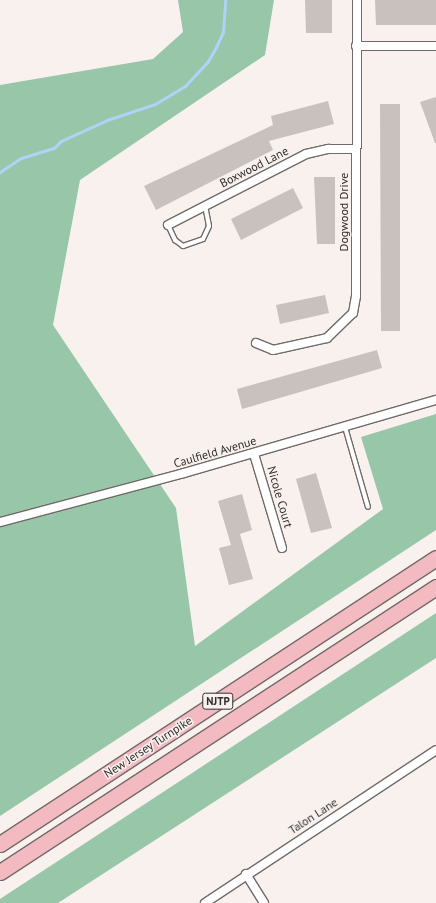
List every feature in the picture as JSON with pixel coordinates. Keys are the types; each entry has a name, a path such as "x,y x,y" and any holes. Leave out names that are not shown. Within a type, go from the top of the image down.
{"highway":[{"name":"New Jersey Turnpike","path":"0,844 436,558"},
{"name":"New Jersey Turnpike","path":"0,872 436,587"}],"street":[{"name":"Dogwood Drive","path":"256,343 273,350 327,338 352,313 356,296 357,0"},
{"path":"356,46 436,46"},
{"name":"Boxwood Lane","path":"168,225 306,154 328,148 356,149"},
{"name":"Caulfield Avenue","path":"0,522 254,454 436,400"},
{"name":"Nicole Court","path":"254,454 282,548"},
{"name":"Talon Lane","path":"205,903 246,874 436,750"},
{"path":"246,874 264,903"}],"lane":[{"path":"168,225 175,240 183,246 203,239 209,226 205,206"},
{"path":"345,427 368,507"}],"green space":[{"path":"178,0 274,0 265,55 80,180 53,325 176,508 195,646 383,509 361,437 436,414 436,530 0,816 0,85 153,59 183,32"},
{"path":"436,613 436,658 58,903 0,903 0,899"}],"building":[{"path":"305,0 332,0 332,33 306,33"},
{"path":"375,0 436,0 436,25 376,25"},
{"path":"436,97 436,143 435,143 420,102"},
{"path":"328,101 334,124 269,141 273,150 156,210 144,186 273,125 271,116"},
{"path":"380,104 400,104 400,331 381,331"},
{"path":"314,177 335,177 335,244 317,244"},
{"path":"293,188 303,208 241,240 231,219"},
{"path":"325,295 329,313 280,324 276,305"},
{"path":"377,350 382,368 242,409 237,389"},
{"path":"316,473 332,528 311,533 296,479"},
{"path":"242,494 252,530 240,534 253,579 229,585 219,548 231,545 218,501"}],"waterway":[{"path":"0,172 21,158 54,148 61,141 107,120 155,104 185,86 208,61 223,32 225,0"}]}
